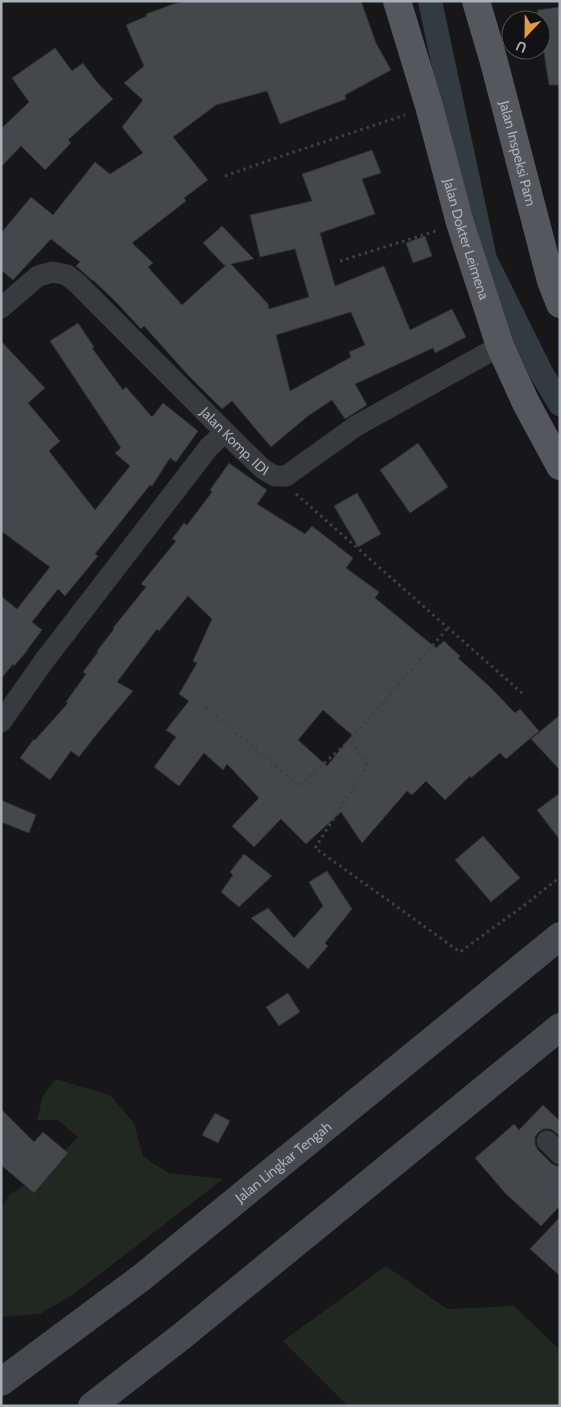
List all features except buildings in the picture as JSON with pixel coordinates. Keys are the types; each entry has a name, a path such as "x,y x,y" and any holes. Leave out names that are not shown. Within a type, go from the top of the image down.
{"main road":[{"name":"Jalan Dokter Leimena","path":"397,1 429,106 460,223 500,346 526,403 560,466"},
{"name":"Jalan Inspeksi Pam","path":"476,1 551,281 560,304"},
{"name":"Jalan Lingkar Tengah","path":"1,1382 140,1278 560,936"},
{"path":"92,1406 190,1330 560,1027"}],"street":[{"name":"Jalan Komp. IDI","path":"1,308 38,276 53,272 67,275 262,469 275,476 286,476 356,426 500,346"},
{"path":"1,722 44,661 209,447 225,432"}],"path":[{"path":"225,176 429,106"},
{"path":"340,261 460,223"},
{"path":"275,476 522,693"},
{"path":"206,707 299,786 350,740 447,629"},
{"path":"350,740 367,766 315,848 460,952 560,877"}],"shaded area":[{"path":"55,1079 110,1095 134,1123 143,1156 168,1173 223,1179 74,1294 40,1314 1,1317 1,1209 10,1194 40,1176 78,1137 58,1120 37,1120 43,1096"},
{"path":"386,1266 447,1309 514,1306 560,1350 560,1406 348,1406 283,1341"}],"waterway":[{"path":"430,1 485,259 542,374 560,404"}]}
